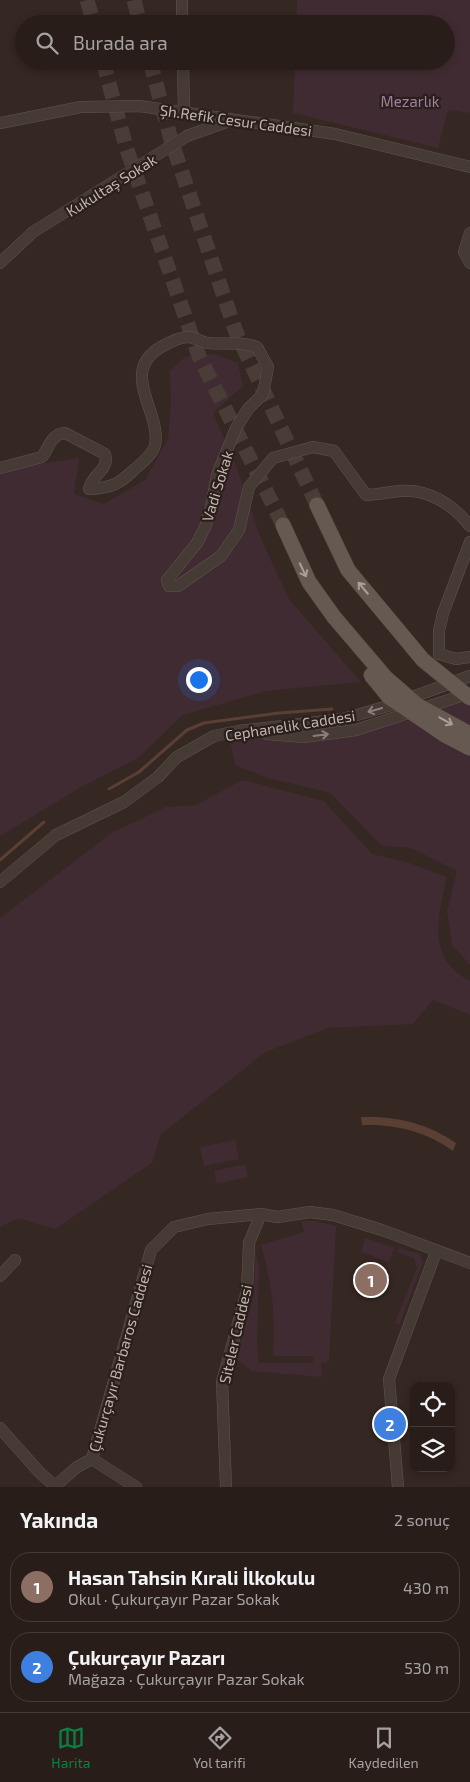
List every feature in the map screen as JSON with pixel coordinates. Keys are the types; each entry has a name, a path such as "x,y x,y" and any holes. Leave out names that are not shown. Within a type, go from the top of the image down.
{"main road":[{"path":"317,505 348,570 423,660 470,698"},
{"path":"283,525 309,582 334,617 386,678 417,705 470,734"},
{"path":"386,615 432,659 470,686"},
{"path":"357,644 370,674 389,697 445,735 470,748"}],"street":[{"path":"182,0 182,15"},
{"path":"183,70 184,113"},
{"name":"Şh.Refik Cesur Caddesi","path":"0,123 81,107 139,106 230,121 335,134 470,167"},
{"name":"Kukultaş Sokak","path":"0,263 33,232 188,136 230,121"},
{"path":"470,233 464,252 470,263"},
{"name":"Vadi Sokak","path":"0,468 42,457 52,440 58,434 65,433 104,454 106,464 103,471 94,477 89,489 117,486 154,448 156,434 144,392 142,376 144,365 150,354 162,346 190,337 207,343 248,344 257,347 268,367 263,394 248,409 236,428 217,475 205,527 192,548 170,573 167,580 169,586 178,586 221,556 239,530 249,487 273,458 313,447 334,451 366,495 402,491 438,497 452,506 470,526"},
{"path":"470,542 443,613 439,631 439,654 456,659 470,657"},
{"name":"Cephanelik Caddesi","path":"0,882 56,835 124,802 141,790 177,757 214,736 238,731 343,719 388,706 470,676"},
{"path":"238,731 304,737 356,730 470,693"},
{"name":"Çukurçayır Barbaros Caddesi","path":"55,1486 78,1466 92,1459 151,1250 174,1227 208,1219 261,1214 277,1217 310,1212 333,1215 382,1230 436,1252 470,1263"},
{"name":"Siteler Caddesi","path":"226,1487 222,1382 247,1291 249,1243 261,1214"},
{"path":"398,1487 389,1379 436,1252"},
{"path":"0,1276 15,1260"},
{"path":"0,1428 40,1473 55,1486"},
{"path":"92,1459 136,1487"}],"green space":[{"name":"Mezarlık","path":"297,0 470,0 470,113 448,110 438,148 293,113 295,70 455,70 455,15 296,15"},
{"path":"215,354 238,363 243,386 213,413 235,463 261,539 289,599 361,682 266,691 183,715 138,758 83,786 0,836 0,470 79,458 74,494 104,504 145,480 168,439 171,404 170,371 185,357"},
{"path":"470,695 470,965 452,945 447,912 457,871 411,848 382,846 330,793 268,778 235,765 230,741 242,737 412,720"},
{"path":"242,780 324,801 372,854 407,862 447,877 439,921 441,948 447,961 456,972 470,981 470,1015 433,1000 413,1024 328,1028 266,1052 161,1134 152,1163 55,1229 18,1218 0,1227 0,918 113,832 166,807 196,805"},
{"path":"235,1140 239,1159 204,1166 200,1147"},
{"path":"245,1164 248,1177 217,1184 214,1171"},
{"path":"301,1221 315,1221 336,1226 329,1362 321,1363 322,1377 251,1371 236,1358 254,1294 255,1249 259,1268 257,1344 259,1363 313,1363 313,1356 273,1356 274,1326 272,1300 261,1245 304,1232"},
{"path":"365,1238 394,1248 389,1262 361,1252"},
{"path":"400,1248 420,1254 423,1262 399,1325 395,1323 417,1268 414,1258 397,1252"}],"shaded area":[{"path":"361,1117 387,1118 411,1122 434,1130 456,1143 453,1151 432,1138 409,1130 386,1126 362,1125"}],"waterway":[{"path":"109,789 139,772 187,730 204,723 279,713 332,709"},
{"path":"0,860 44,822"}],"tunnel":[{"path":"87,0 91,15"},
{"path":"134,0 138,15"},
{"path":"105,70 126,147 199,356 283,525"},
{"path":"152,70 171,140 236,332 317,505"}],"place":[{"name":"Hasan Tahsin Kırali İlkokulu","path":"371,1280"},
{"name":"Çukurçayır Pazarı","path":"390,1424"}]}
